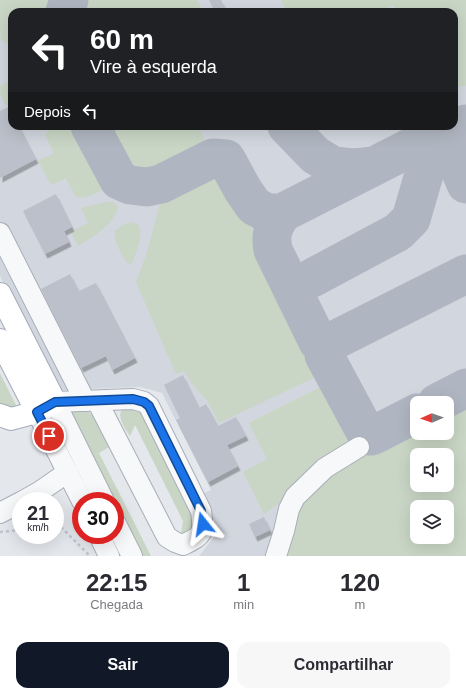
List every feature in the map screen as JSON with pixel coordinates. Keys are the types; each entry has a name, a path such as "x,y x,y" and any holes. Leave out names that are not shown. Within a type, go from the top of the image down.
{"main road":[{"path":"0,294 46,407"},
{"path":"0,340 46,407"},
{"path":"0,415 11,419 46,407"}],"street":[{"path":"0,233 91,401 167,538 175,542 183,551 202,532 203,524 201,511 149,406 144,402 133,399 91,401 46,407"},
{"path":"46,407 68,472 78,492"},
{"path":"46,407 98,492"},
{"path":"276,556 289,509 295,497 325,468 359,447"},
{"path":"39,492 68,472"},
{"path":"0,513 12,507"},
{"path":"124,540 132,556"},
{"path":"104,544 110,556"}],"path":[{"path":"64,530 90,556"},
{"path":"0,532 12,531"}],"shaded area":[{"path":"0,0 466,0 466,556 199,556 218,532 200,495 211,490 162,393 140,387 60,390 53,383 0,276"}],"green space":[{"path":"0,0 59,0 57,8 8,8 8,44 0,38"},
{"path":"77,0 197,0 201,8 74,8"},
{"path":"281,0 466,0 466,86 458,86 458,8 395,8 393,5 387,8 285,8"},
{"path":"8,82 8,105 6,106 0,94 0,86"},
{"path":"49,130 81,130 106,179 104,189 82,198 75,196 66,178 51,185 38,161 54,153 45,135"},
{"path":"101,130 200,130 205,141 182,161 165,171 156,174 146,175 130,171 119,163"},
{"path":"222,170 324,373 219,423 207,400 192,384 184,371 176,374 136,282 146,255 160,204 164,197 174,191"},
{"path":"107,202 115,203 118,208 115,214 107,226 78,246 71,232 88,223 81,208"},
{"path":"132,222 136,223 140,228 140,238 132,263 129,264 126,262 118,247 114,231 125,224"},
{"path":"0,373 17,407 0,407"},
{"path":"329,383 358,441 284,500 264,514 243,472 267,459 249,423"},
{"path":"466,401 466,556 285,556 293,525 305,496 364,451 410,428 410,440 454,440 454,407"},
{"path":"129,406 142,412 195,519 196,526 189,534 181,534 183,521 135,425 130,436 122,422 120,415 121,412 124,408"},
{"path":"76,409 87,410 93,416 109,447 99,453 119,492 105,492 70,418 72,412"},
{"path":"124,503 151,556 137,556 124,531"}],"building":[{"path":"209,0 221,0 225,8 213,8"},
{"path":"8,107 8,130 21,130 36,159 0,178 0,111"},
{"path":"56,194 72,227 64,231 69,242 45,254 23,211"},
{"path":"70,274 79,291 96,283 135,358 112,370 106,356 81,368 41,289"},
{"path":"183,375 199,408 206,404 218,426 236,417 246,436 227,445 238,466 208,482 176,420 180,418 164,385"},
{"path":"264,517 270,530 255,537 249,524"}],"taxiway":[{"path":"66,8 69,0"},
{"path":"466,124 452,139 452,150 466,184"},
{"path":"92,130 119,180 130,185 147,187 161,184 213,158 226,159 243,190 254,206 267,213 282,213 445,130"},
{"path":"291,130 315,155 333,166 354,168 374,166"},
{"path":"312,278 398,232 411,219 429,159 439,143 451,130"},
{"path":"282,213 272,234 273,250 318,342 321,344 327,344 466,274"},
{"path":"327,344 324,349 324,355 367,435 374,435 410,417"},
{"path":"451,396 466,388"}],"route":[{"path":"49,436 37,412 55,402 133,399 144,402 149,406 201,511 203,524"}]}
